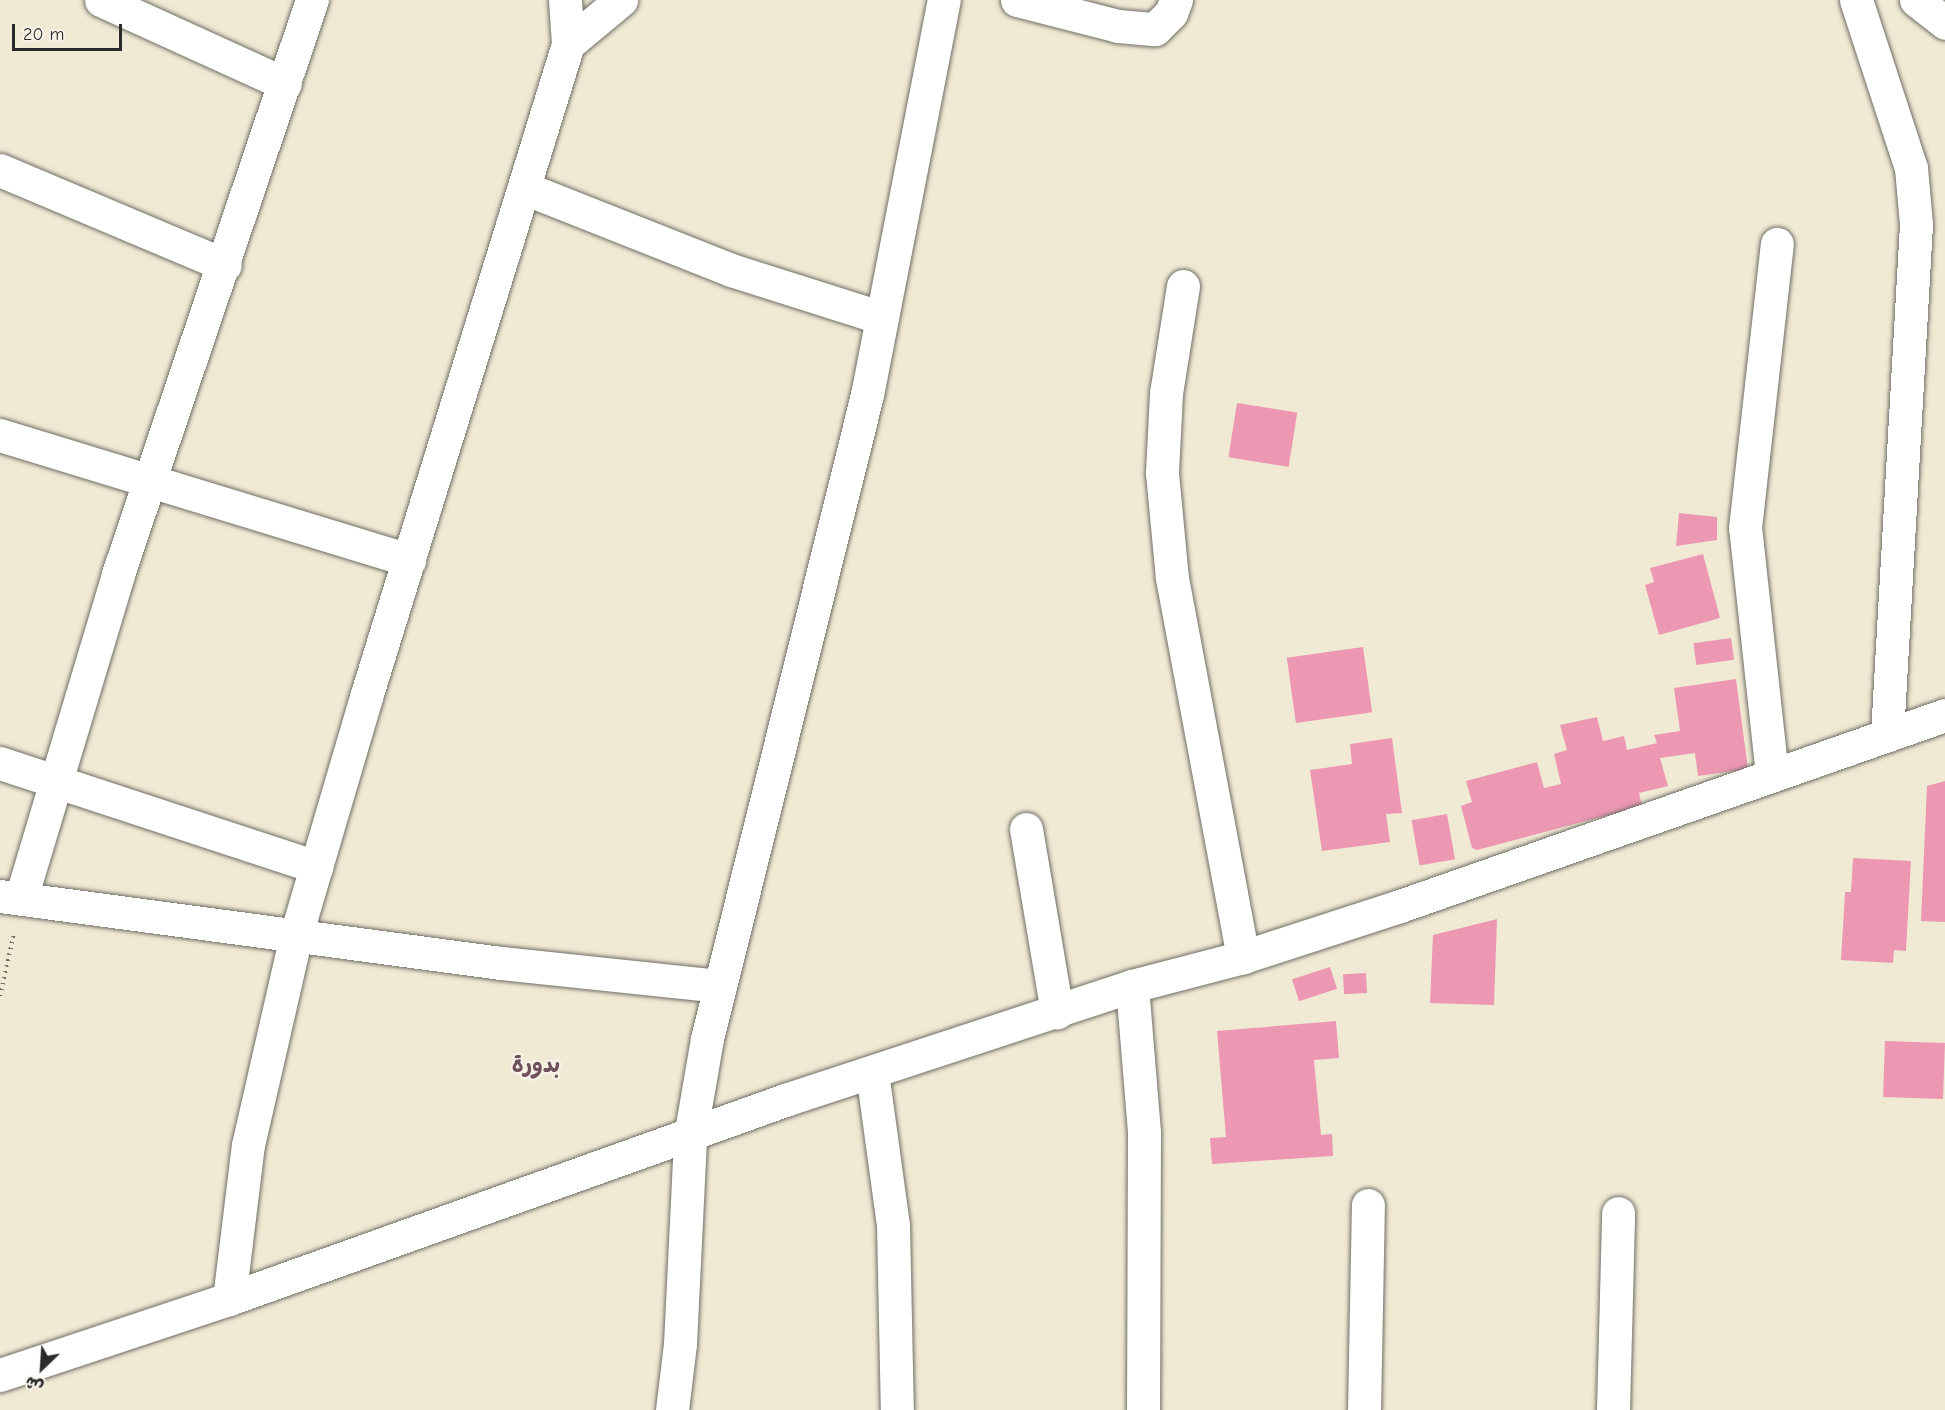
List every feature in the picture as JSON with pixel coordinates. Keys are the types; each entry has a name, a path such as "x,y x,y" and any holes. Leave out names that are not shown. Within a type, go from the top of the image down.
{"street":[{"path":"101,0 285,84"},
{"path":"312,0 225,265 150,481 57,779 10,897 296,935 719,986"},
{"path":"230,1299 248,1145 296,935 568,44 565,0"},
{"path":"568,44 621,0"},
{"path":"672,1410 680,1344 690,1137 719,986 819,596 882,318 944,0"},
{"path":"1017,0 1118,26 1155,29 1171,13 1176,0"},
{"path":"1856,0 1911,168 1916,224 1887,735"},
{"path":"1916,0 1945,23"},
{"path":"0,170 225,265"},
{"path":"524,188 731,270 882,318"},
{"path":"1772,775 1745,528 1777,244"},
{"path":"1183,286 1166,393 1161,473 1172,578 1243,957"},
{"path":"0,435 409,560"},
{"path":"0,1375 230,1299 365,1247 690,1137 872,1072 1132,986 1243,957 1945,715"},
{"path":"0,763 57,779 316,867"},
{"path":"1026,829 1057,1012"},
{"path":"1132,986 1144,1132 1143,1410"},
{"path":"872,1072 893,1225 897,1410"},
{"path":"1364,1410 1368,1205"},
{"path":"1613,1410 1618,1213"}],"path":[{"path":"0,996 10,897"}],"building":[{"path":"1237,403 1297,413 1289,467 1228,457"},
{"path":"1679,513 1717,517 1717,540 1676,546"},
{"path":"1703,554 1720,618 1659,635 1645,585 1654,582 1650,568"},
{"path":"1731,638 1734,660 1696,665 1693,643"},
{"path":"1363,647 1372,712 1296,723 1287,658"},
{"path":"1736,679 1748,769 1698,776 1695,753 1660,758 1668,786 1639,793 1642,806 1477,850 1472,848 1461,806 1472,802 1466,781 1537,762 1544,788 1561,784 1554,754 1567,750 1560,725 1597,717 1603,741 1624,736 1627,750 1657,743 1654,735 1680,731 1674,688"},
{"path":"1392,738 1402,813 1386,814 1390,842 1322,851 1310,770 1352,764 1350,744"},
{"path":"1945,781 1945,922 1921,921 1927,786"},
{"path":"1447,814 1455,859 1420,866 1412,820"},
{"path":"1853,858 1911,861 1906,951 1894,950 1893,963 1841,960 1845,892 1851,892"},
{"path":"1497,919 1494,1005 1430,1003 1433,935"},
{"path":"1330,967 1337,989 1299,1001 1292,979"},
{"path":"1366,973 1367,993 1344,994 1343,974"},
{"path":"1336,1021 1339,1058 1314,1060 1321,1135 1332,1134 1333,1156 1212,1164 1210,1138 1226,1137 1217,1031"},
{"path":"1885,1041 1945,1043 1943,1099 1883,1097"}],"district":[{"name":"بدورة","path":"536,1066"}]}
